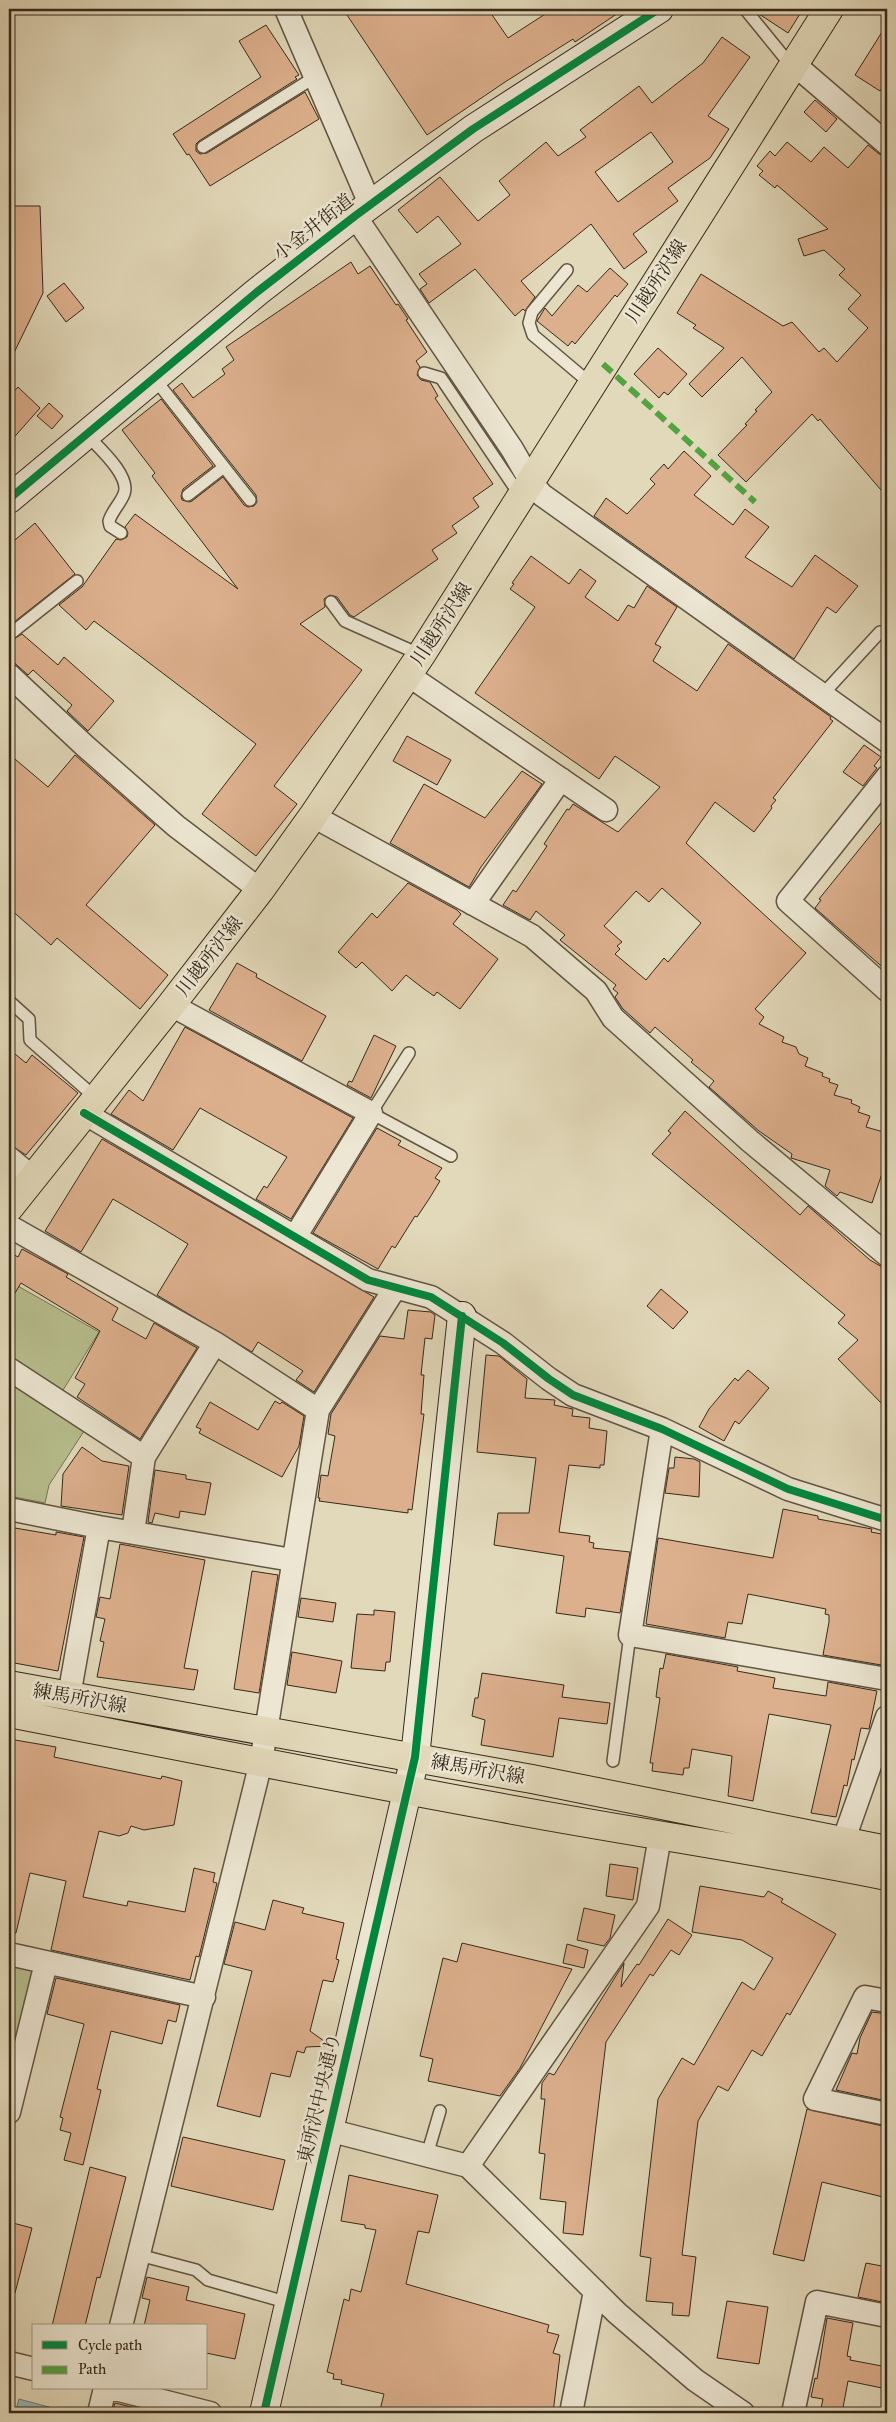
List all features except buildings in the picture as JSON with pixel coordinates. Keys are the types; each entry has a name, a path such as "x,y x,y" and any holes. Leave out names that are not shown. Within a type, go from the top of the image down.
{"main road":[{"name":"川越所沢線","path":"9,1208 171,1005 260,890 313,816 414,665 526,490 591,384 829,9"},
{"name":"練馬所沢線","path":"9,1685 267,1733 415,1757 887,1850"},
{"name":"練馬所沢線","path":"9,1713 406,1791 660,1836 794,1857 887,1876"}],"street":[{"path":"286,9 315,77 363,210 512,449 526,490 542,495 887,741"},
{"name":"小金井街道","path":"9,499 257,292 363,210 473,129 659,9"},
{"path":"794,64 887,144"},
{"path":"414,665 561,779 606,810"},
{"path":"9,675 85,746 176,826 260,890"},
{"path":"887,777 788,901 887,990"},
{"path":"473,904 561,779"},
{"path":"313,816 532,936 596,991 613,1018 750,1141 887,1255"},
{"path":"171,1005 371,1112 295,1237"},
{"path":"90,1105 295,1237 368,1280 431,1297 462,1316 573,1395 662,1428 788,1489 887,1520"},
{"path":"9,1158 33,1178"},
{"path":"9,1226 215,1343 318,1410"},
{"path":"122,2324 261,1762 267,1733 292,1560 318,1410 395,1288"},
{"name":"東所沢中央通り","path":"264,2413 415,1757 462,1316"},
{"path":"133,1532 144,1456 215,1343"},
{"path":"9,1369 144,1456"},
{"path":"662,1428 630,1635 887,1679"},
{"path":"9,1509 99,1527 292,1560"},
{"path":"69,1696 99,1527"},
{"path":"843,1842 887,1717"},
{"path":"468,2166 648,1906 660,1836"},
{"path":"9,1954 204,1997"},
{"path":"9,2112 46,1963"},
{"path":"887,2001 865,1997 815,2099 887,2114"},
{"path":"328,2130 468,2166 595,2292 694,2380 743,2413"},
{"path":"571,2413 595,2292"},
{"path":"793,2413 817,2302 887,2316"},
{"path":"9,2363 32,2369"},
{"path":"99,2413 105,2390"},
{"path":"119,2390 210,2413"}],"lane":[{"path":"745,9 784,57 794,64"},
{"path":"203,147 315,77"},
{"path":"567,270 532,312 529,324 533,334 591,384"},
{"path":"424,373 441,378 526,490"},
{"path":"154,378 250,500"},
{"path":"87,434 123,478 126,489 124,496 108,521 110,526 120,533"},
{"path":"188,495 224,467"},
{"path":"9,635 77,581"},
{"path":"331,602 345,621 414,665"},
{"path":"823,694 880,632"},
{"path":"9,1001 28,1019 30,1040 90,1105"},
{"path":"409,1052 371,1112 451,1156"},
{"path":"613,1760 630,1635"},
{"path":"427,2155 440,2111"},
{"path":"139,2255 196,2270 208,2280 289,2303"}],"green space":[{"path":"9,1281 99,1332 60,1395 9,1362"},
{"path":"9,1378 86,1428 49,1485 45,1503 9,1496"},
{"path":"9,1964 34,1969 9,2078"}],"water":[{"path":"19,2399 64,2411 63,2413 15,2413"}],"marked path":[{"path":"603,364 755,502"}],"cycle path":[{"path":"9,499 257,292 355,216 473,129 659,9"},
{"path":"84,1113 368,1280 431,1297 503,1343 573,1395 662,1429 788,1489 887,1520"},
{"path":"264,2413 415,1757 462,1316"}]}
